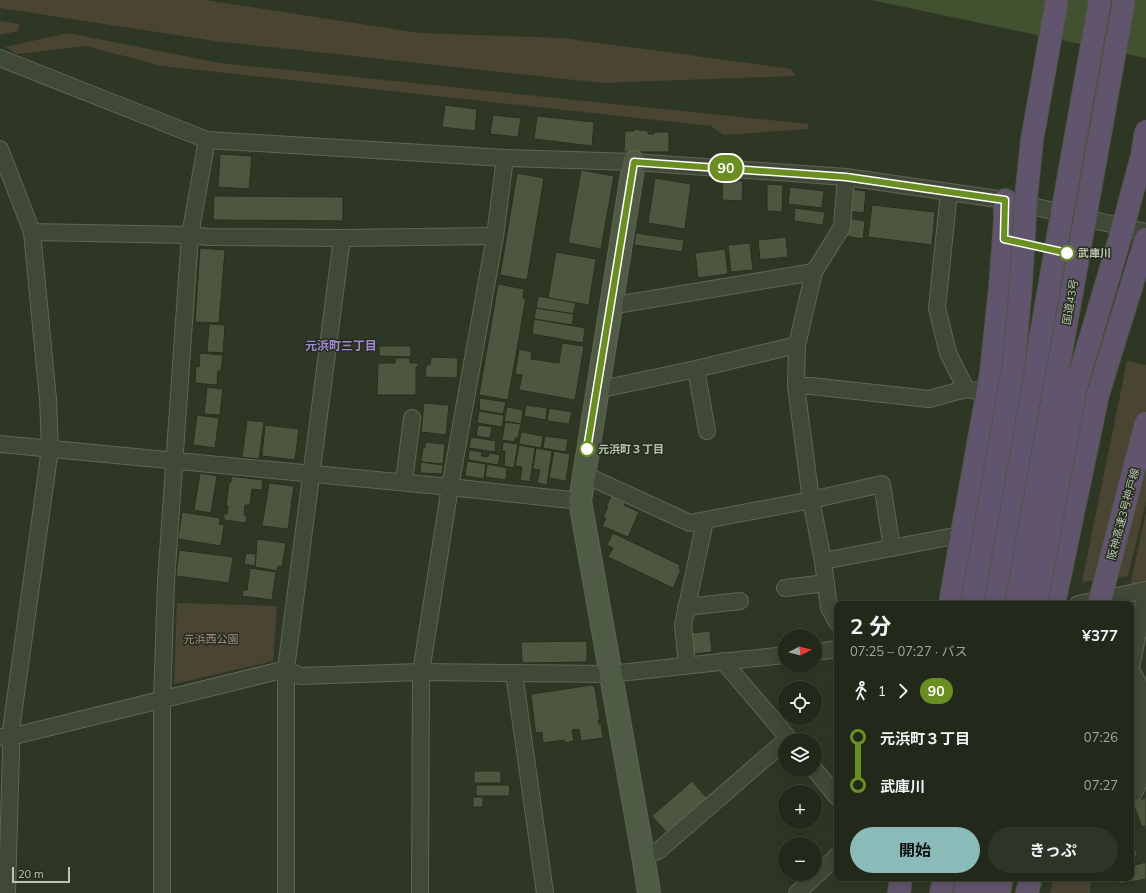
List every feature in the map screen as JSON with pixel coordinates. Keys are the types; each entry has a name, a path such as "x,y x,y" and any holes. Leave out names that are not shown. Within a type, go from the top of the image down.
{"highway":[{"path":"973,601 1014,363 1022,283 1026,198 1032,140 1057,0"},
{"name":"国道43号","path":"995,601 1100,0"},
{"name":"国道43号","path":"1017,601 1124,0"},
{"path":"1037,601 1076,387 1120,238 1142,156 1146,131"},
{"path":"951,601 991,373 1004,239 1005,200"},
{"path":"1055,601 1098,394 1146,239"},
{"name":"阪神高速3号神戸線","path":"1100,601 1146,423"},
{"name":"阪神高速3号神戸線","path":"1103,601 1146,438"},
{"path":"899,893 901,881"},
{"path":"927,893 929,881"},
{"path":"942,893 944,881"},
{"path":"965,893 967,881"},
{"path":"981,893 983,881"},
{"path":"999,893 1001,881"},
{"path":"1025,893 1028,881"}],"street":[{"path":"0,58 207,140 505,158 634,162 846,177 1005,200 1146,232"},
{"path":"162,893 162,700 166,582 190,235 207,140"},
{"path":"0,149 5,175 32,232 48,399 50,449 5,737 11,750 8,893"},
{"path":"420,893 421,672 450,487 495,236 505,158"},
{"path":"634,162 580,501 649,893"},
{"path":"834,617 829,608 823,561 811,500 796,386 797,345 814,272 842,227 846,177"},
{"path":"949,192 937,308 948,353 966,389"},
{"path":"32,232 190,235 209,237 342,238 495,236"},
{"path":"286,893 286,669 342,238"},
{"path":"610,306 814,272"},
{"path":"597,390 696,369 797,345"},
{"path":"696,369 707,431"},
{"path":"796,386 811,386 929,399 966,389 987,393"},
{"path":"404,482 412,418"},
{"path":"0,444 404,482 580,501"},
{"path":"584,474 690,523 811,500 882,484 892,548"},
{"path":"687,665 683,625 705,521"},
{"path":"823,561 949,537 961,539"},
{"path":"785,588 826,583"},
{"path":"1093,601 1146,590 1134,652"},
{"path":"686,607 740,601"},
{"path":"822,651 834,649"},
{"path":"5,737 286,669 300,676 421,672 610,674 778,656"},
{"path":"723,661 781,733"},
{"path":"514,673 545,893"},
{"path":"1134,675 1140,689 1139,782 1134,793"},
{"path":"643,855 658,852 778,748"},
{"path":"821,777 834,793"},
{"path":"797,893 834,859"}],"green space":[{"path":"0,0 205,0 419,33 562,38 791,69 795,76 602,83 215,41 0,8"},
{"path":"0,21 19,24 18,31 0,35"},
{"path":"68,33 220,63 808,124 809,129 723,135 711,126 162,66 86,46 17,54 5,47"},
{"path":"1127,361 1146,365 1146,502 1128,576 1082,582"},
{"path":"1146,512 1146,585 1130,586"},
{"name":"元浜西公園","path":"177,603 277,606 273,661 174,684"},
{"path":"1053,881 1091,881 1090,893 1050,893"}],"shaded area":[{"path":"871,0 1146,0 1146,58"}],"building":[{"path":"445,105 477,109 475,131 442,127"},
{"path":"493,115 521,118 518,137 490,134"},
{"path":"537,116 594,122 592,146 534,139"},
{"path":"633,129 648,131 648,134 654,134 654,132 669,132 669,152 624,152 625,131 634,131"},
{"path":"220,154 252,156 249,189 218,187"},
{"path":"581,170 614,176 601,249 568,243"},
{"path":"517,173 544,178 527,280 500,275"},
{"path":"655,178 691,184 685,229 648,223"},
{"path":"723,180 743,181 742,201 722,200"},
{"path":"767,184 783,185 782,212 767,211"},
{"path":"790,187 824,191 822,208 788,204"},
{"path":"851,189 866,191 864,213 848,211"},
{"path":"214,196 343,197 343,221 213,220"},
{"path":"872,205 935,212 932,245 868,237"},
{"path":"795,208 825,212 823,225 794,221"},
{"path":"848,218 865,221 863,239 846,236"},
{"path":"636,233 684,240 682,252 634,245"},
{"path":"786,237 788,257 760,260 758,240"},
{"path":"750,243 753,270 731,272 728,245"},
{"path":"200,248 225,250 219,323 195,322"},
{"path":"725,249 728,274 698,278 695,253"},
{"path":"556,252 596,259 589,305 548,298"},
{"path":"498,284 524,289 523,298 526,298 508,400 479,395"},
{"path":"538,296 576,303 573,314 536,308"},
{"path":"536,308 574,314 572,325 534,319"},
{"path":"534,319 585,328 583,343 532,334"},
{"path":"209,324 225,325 223,353 207,352"},
{"path":"562,343 584,346 575,400 519,390 522,375 515,374 519,349 532,352 531,359 559,363"},
{"path":"379,346 411,346 411,357 379,356"},
{"path":"200,353 223,355 221,371 218,371 217,385 195,383 196,366 199,367"},
{"path":"431,357 458,358 457,378 425,377 426,365 430,365"},
{"path":"395,358 410,358 410,363 418,363 418,367 416,367 416,395 377,395 378,363 395,363"},
{"path":"207,387 223,389 220,415 204,414"},
{"path":"480,398 506,402 503,414 479,410"},
{"path":"424,403 449,405 446,435 421,432"},
{"path":"526,405 547,408 546,420 524,416"},
{"path":"507,407 523,410 521,424 504,421"},
{"path":"549,408 572,412 569,424 547,421"},
{"path":"479,411 504,415 502,427 477,423"},
{"path":"197,415 219,418 215,448 193,445"},
{"path":"247,420 264,422 259,459 242,457"},
{"path":"505,422 521,424 518,438 515,438 515,442 502,440"},
{"path":"265,425 299,429 295,460 262,456"},
{"path":"478,425 492,427 490,438 476,436"},
{"path":"521,432 543,436 541,448 519,444"},
{"path":"545,436 568,439 566,452 543,448"},
{"path":"471,437 496,441 495,452 469,448"},
{"path":"425,442 445,444 443,464 421,462"},
{"path":"503,442 518,444 514,468 504,466 505,451 502,451"},
{"path":"519,445 535,448 530,482 520,480 522,467 515,466"},
{"path":"536,448 552,451 547,485 537,483 540,470 533,469"},
{"path":"469,450 482,452 481,456 488,457 489,453 500,455 498,465 468,460"},
{"path":"554,451 570,454 566,481 549,478"},
{"path":"467,461 486,464 484,479 465,476"},
{"path":"421,462 443,465 442,474 420,473"},
{"path":"487,464 507,468 506,480 485,477"},
{"path":"200,473 217,476 211,513 194,510"},
{"path":"231,476 263,480 262,490 252,489 250,505 245,505 244,515 247,515 246,523 224,520 224,513 227,514 228,506 226,506"},
{"path":"269,483 294,486 288,529 262,526"},
{"path":"612,494 624,499 624,505 639,512 628,537 602,526 606,518 603,517 608,507 606,507"},
{"path":"182,512 220,518 219,524 224,525 221,546 178,539"},
{"path":"613,533 680,565 679,569 681,570 673,588 608,557 613,548 607,545"},
{"path":"257,539 286,543 282,567 278,566 277,571 255,567"},
{"path":"179,550 233,557 229,583 176,576"},
{"path":"246,553 256,554 255,566 244,564"},
{"path":"250,568 276,572 272,600 242,596 243,590 247,590"},
{"path":"710,631 712,652 693,654 691,633"},
{"path":"587,641 587,662 522,663 521,642"},
{"path":"592,685 595,688 600,720 598,720 599,724 601,723 603,738 581,741 579,729 572,730 574,741 565,743 564,740 543,743 542,732 536,733 535,729 531,694"},
{"path":"474,771 501,771 501,783 474,783"},
{"path":"692,781 707,798 667,833 652,816"},
{"path":"476,785 510,785 509,796 476,796"},
{"path":"473,797 483,797 483,807 473,807"},
{"path":"1146,797 1146,826 1142,827 1134,803"},
{"path":"1134,846 1138,855 1134,857"},
{"path":"1146,862 1146,879 1120,884 1119,881 1134,881 1134,865"}],"bus line":[{"name":"90","path":"587,449 634,162 680,164 846,177 1005,200 1004,239 1067,253"}],"place":[{"name":"武庫川","path":"1067,253"},
{"name":"元浜町３丁目","path":"587,449"}],"district":[{"name":"元浜町三丁目","path":"341,346"}]}
